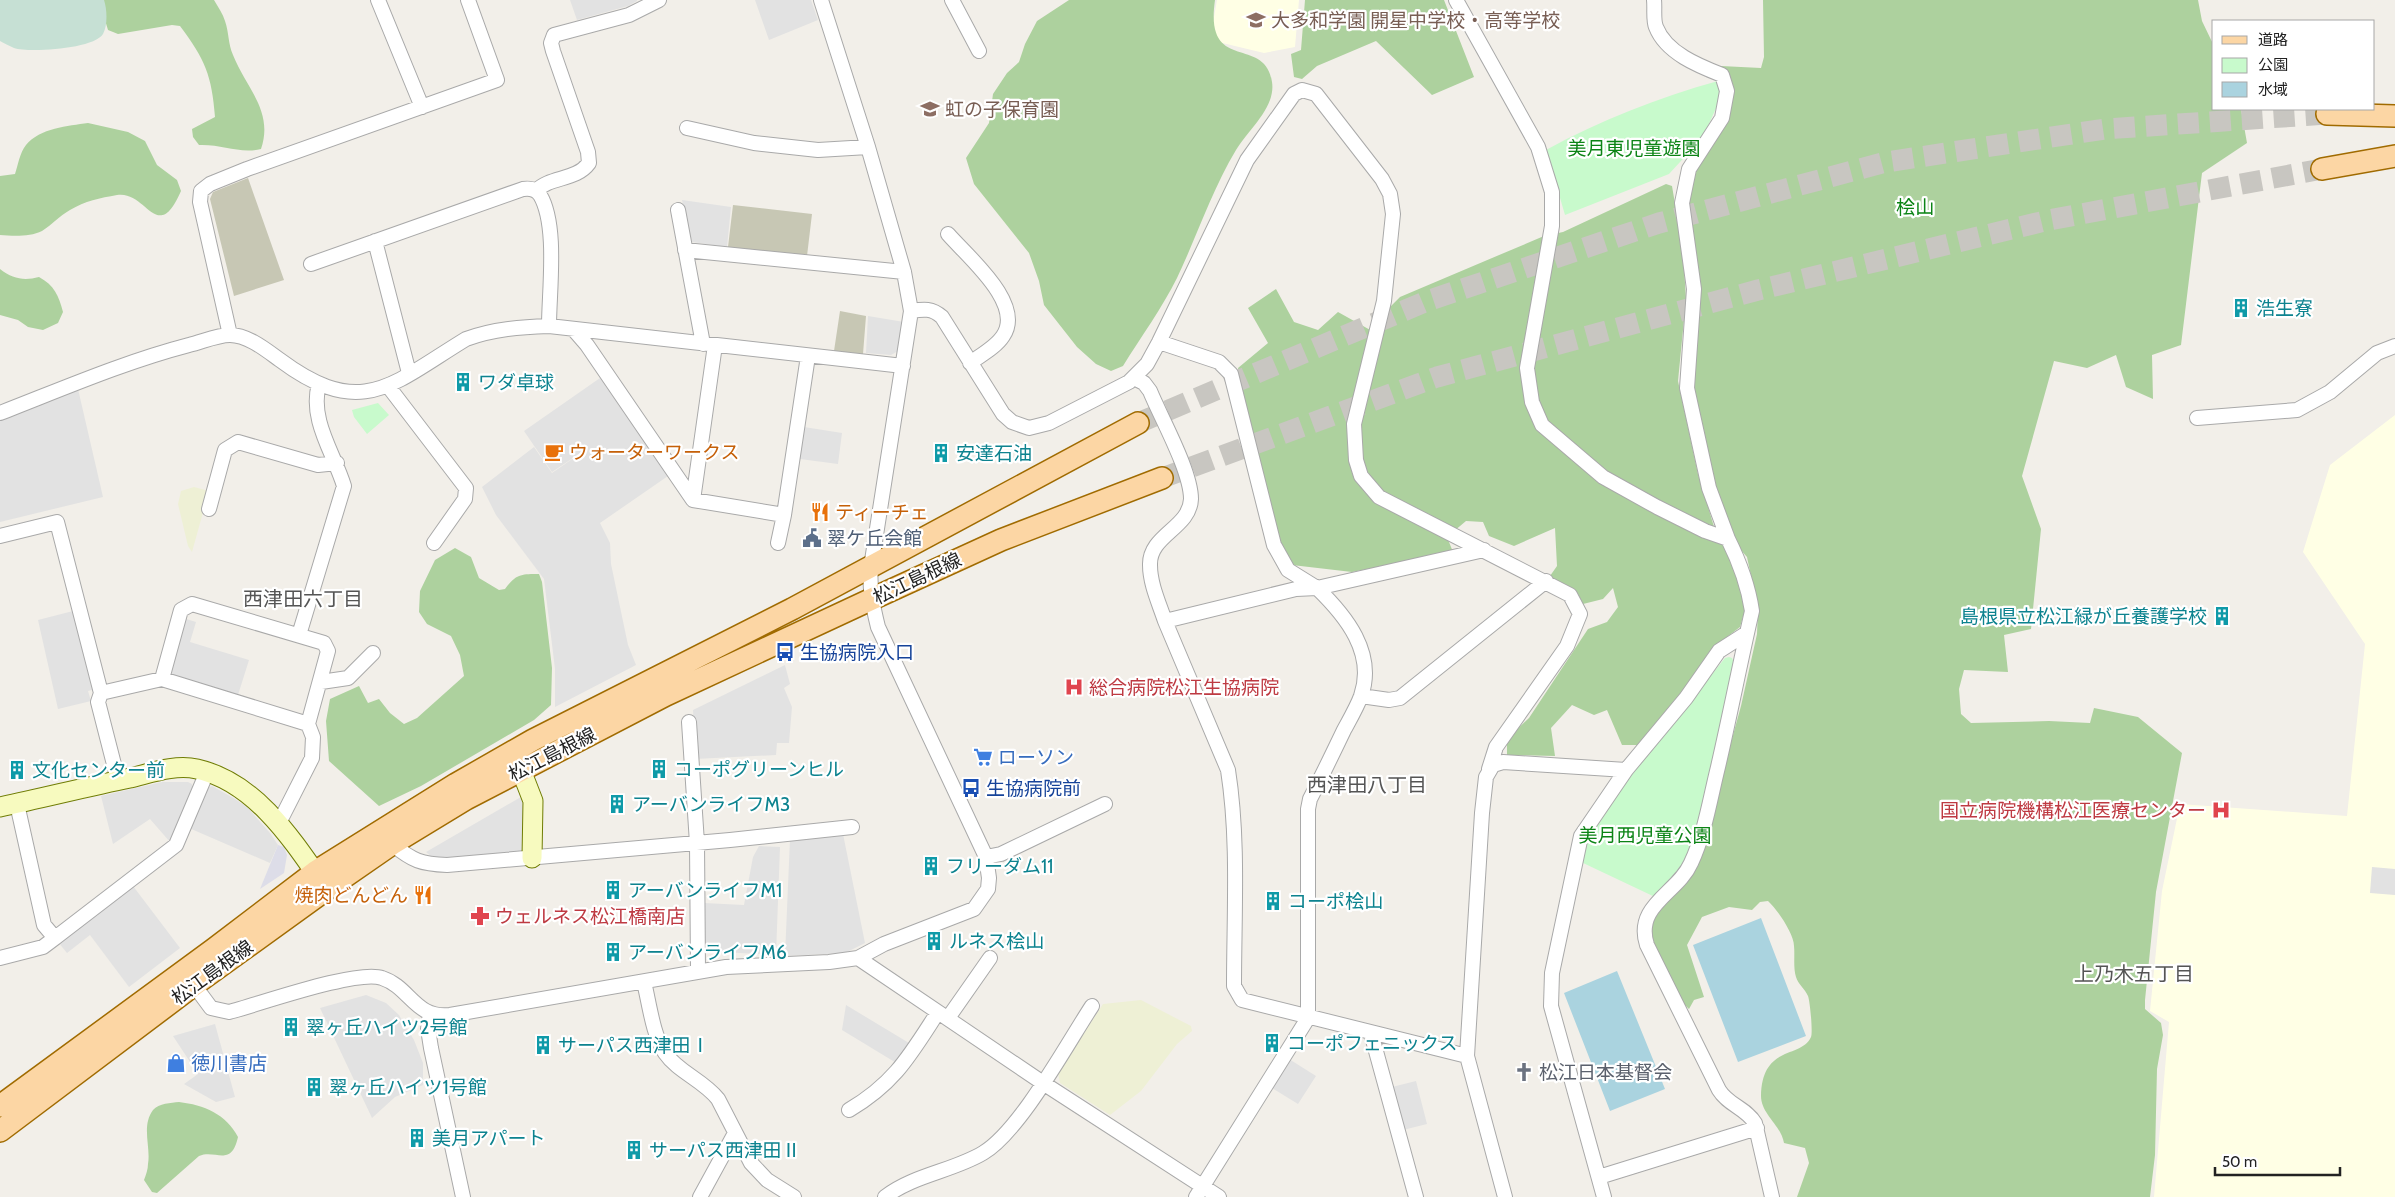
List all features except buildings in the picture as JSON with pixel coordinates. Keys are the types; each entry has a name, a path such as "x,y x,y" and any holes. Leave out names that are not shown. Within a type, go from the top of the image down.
{"main road":[{"path":"2327,114 2395,116"},
{"path":"2322,169 2395,156"},
{"name":"松江島根線","path":"0,1131 194,985 321,881 439,794 533,740 872,567 1138,424"},
{"name":"松江島根線","path":"0,1106 214,949 321,881 392,844 466,798 666,695 872,599 1001,540 1162,478"}],"street":[{"path":"378,0 422,106"},
{"path":"230,335 200,202 201,191 210,184 225,178 497,80 468,0"},
{"path":"536,191 542,186 581,172 589,162 588,152 551,43 554,35 629,15 659,0"},
{"path":"194,985 212,1008 229,1012 338,981 372,975 391,982 422,1010 430,1013 450,1015 726,967 829,962 858,958 884,944 974,908 988,889 989,878 986,857 878,627 872,599 870,582 872,567 911,311 904,272 868,146 821,0"},
{"path":"952,0 979,52"},
{"path":"1456,0 1538,146 1552,192 1552,226 1527,368 1532,402 1542,425 1603,477 1656,507 1705,531 1728,539"},
{"path":"1654,0 1656,27 1667,44 1696,64 1722,75 1727,91 1722,118 1689,169 1682,203 1694,289 1687,388 1709,488 1728,539 1743,568 1749,589 1752,611 1704,829 1686,873 1649,912 1644,923 1644,930 1648,945 1719,1090 1730,1102 1752,1117 1757,1128 1772,1197"},
{"path":"911,311 926,309 935,311 942,317 1002,414 1012,422 1030,428 1049,423 1134,378 1147,364 1254,148 1294,94 1302,90 1310,90 1316,94 1382,178 1390,194 1394,214 1384,300 1354,424 1356,460 1361,476 1379,498 1546,581 1570,595 1580,614 1567,646 1496,747 1489,768 1482,813 1467,1056 1506,1197"},
{"path":"687,128 754,143 818,150 868,146"},
{"path":"311,264 523,188 536,191 540,195 551,226 549,326"},
{"path":"678,210 709,344 693,500"},
{"path":"948,234 1001,294 1008,312 1007,328 1000,340 970,363"},
{"path":"376,241 409,374"},
{"path":"686,250 904,272"},
{"path":"0,413 160,353 230,335 254,342 303,377 343,392 372,391 388,386 475,336 520,328 549,326 902,366"},
{"path":"574,330 587,345 693,500 784,515"},
{"path":"1159,342 1219,362 1231,374 1274,545 1288,570 1317,588 1339,609 1360,646 1365,670 1361,696 1310,799 1308,809 1308,1018 1199,1192"},
{"path":"2197,418 2297,410 2330,392 2377,353 2395,346"},
{"path":"778,543 808,356"},
{"path":"1134,378 1144,383 1150,391 1186,475 1191,498 1186,515 1157,544 1150,564 1153,584 1165,621 1228,770 1232,794 1234,849 1234,986 1242,1000 1308,1018 1467,1056"},
{"path":"299,635 344,486 337,462 325,438 317,414 315,398 319,384"},
{"path":"388,386 466,488 465,499 434,543"},
{"path":"209,510 226,450 238,442 318,465 337,462"},
{"path":"0,536 57,522 101,693 98,702 118,780"},
{"path":"1165,621 1296,590 1317,588 1484,550"},
{"path":"1361,696 1389,700 1400,698 1546,581"},
{"path":"162,679 181,610 192,604 299,635 327,646 328,651 321,682 308,724 313,737 312,758 278,825"},
{"path":"1604,1197 1551,1006 1552,973 1581,836 1626,770 1686,698 1719,651 1747,633"},
{"path":"321,682 348,678 374,653"},
{"path":"101,693 162,679 308,724"},
{"path":"689,722 697,843 698,971"},
{"path":"1489,768 1503,762 1626,770"},
{"path":"55,938 44,924 8,806 118,780 177,768 197,769 207,772 246,792 278,825 321,881"},
{"path":"521,770 533,801 532,858"},
{"path":"0,958 43,947 176,845 207,772"},
{"path":"986,857 1001,854 1105,804"},
{"path":"392,844 404,854 422,864 447,866 852,827"},
{"path":"858,958 1043,1083 1199,1192 1219,1197"},
{"path":"849,1110 871,1097 900,1070 990,958"},
{"path":"644,982 657,1036 665,1053 712,1091 757,1171 794,1197"},
{"path":"889,1196 984,1152 1011,1126 1043,1083 1092,1006"},
{"path":"430,1013 428,1029 431,1048 463,1197"},
{"path":"1371,1033 1416,1197"},
{"path":"1599,1177 1757,1128"},
{"path":"700,1197 735,1133"}],"shaded area":[{"path":"0,0 104,0 106,8 105,30 97,39 75,46 46,50 14,48 0,41"},
{"path":"570,0 637,1 628,6 577,20"},
{"path":"755,0 811,0 818,20 769,40"},
{"name":"大多和学園 開星中学校・高等学校","path":"1217,0 1299,0 1295,47 1264,53 1210,40"},
{"path":"248,178 284,280 234,296 210,199 213,192"},
{"path":"682,200 731,207 727,247 692,242"},
{"path":"733,205 812,214 807,256 728,247"},
{"path":"840,311 866,316 863,354 834,351"},
{"path":"868,316 904,322 898,351 891,355 866,353"},
{"path":"600,378 668,476 600,523 610,543 611,564 628,645 636,665 555,707 555,669 544,579 496,515 482,487 534,447 552,473 591,446 552,472 524,431"},
{"path":"78,389 103,497 0,522 0,419"},
{"name":"国立病院機構松江医療センター","path":"2395,415 2395,1197 2154,1197 2169,1022 2150,1011 2162,891 2180,804 2347,816 2365,644 2303,552 2330,465"},
{"path":"804,427 842,433 838,464 800,459"},
{"path":"194,487 209,491 192,552 188,546 178,504 181,491"},
{"path":"73,611 92,690 88,691 91,701 58,709 38,620"},
{"path":"183,618 196,622 190,642 249,660 238,695 171,675 168,670"},
{"path":"785,665 790,684 784,688 792,707 789,743 777,743 776,755 695,759 693,710"},
{"path":"162,782 188,782 192,784 193,790 170,842 150,819 113,844 101,796"},
{"path":"212,786 247,807 270,833 278,845 270,863 189,828 205,789"},
{"path":"521,797 524,806 523,854 443,861 433,858 426,852"},
{"path":"843,834 865,943 845,953 785,956 790,839"},
{"path":"278,845 284,847 287,855 284,873 260,889"},
{"path":"759,846 780,847 776,955 702,951 704,903 744,905 753,857"},
{"path":"2372,867 2395,869 2395,895 2370,893"},
{"path":"133,886 180,948 129,987 90,935 67,953 58,942"},
{"path":"366,995 386,1003 399,1015 414,1040 423,1063 423,1085 395,1097 372,1118 320,1008"},
{"path":"1141,1000 1191,1026 1192,1031 1177,1044 1141,1091 1110,1115 1060,1083 1058,1073 1103,1004"},
{"path":"846,1005 909,1043 910,1047 898,1064 842,1030"},
{"path":"215,1024 235,1097 216,1102 184,1084 198,1074 173,1036"},
{"path":"1289,1059 1316,1076 1298,1104 1272,1088"},
{"path":"1416,1081 1427,1124 1403,1130 1392,1087"}],"green space":[{"path":"99,0 214,0 224,18 230,47 238,67 257,100 261,111 264,135 261,149 238,150 199,145 193,137 192,129 215,117 212,90 206,68 196,48 180,26 172,25 118,34 108,30"},
{"path":"1069,0 1215,0 1214,23 1218,38 1226,46 1259,59 1267,68 1272,82 1270,100 1266,109 1241,142 1227,165 1171,289 1123,366 1111,371 1096,364 1077,347 1044,305 1039,281 1029,253 974,184 966,158 989,123 993,94 1007,73 1019,62 1025,44 1037,21"},
{"path":"1305,0 1444,0 1474,77 1432,95 1376,41 1317,66 1302,79 1294,77 1291,54 1301,50"},
{"name":"桧山","path":"1763,0 2198,0 2202,21 2212,42 2212,110 2241,110 2247,143 2202,173 2181,345 2152,355 2153,399 2126,387 2116,355 2087,368 2054,361 2022,476 2041,529 2031,629 2004,635 2008,672 1964,670 1959,689 1961,714 1971,723 2049,721 2090,723 2094,708 2138,717 2182,753 2156,892 2145,1000 2145,1009 2161,1023 2163,1035 2157,1069 2155,1155 2150,1197 1797,1197 1809,1163 1805,1148 1784,1143 1779,1131 1764,1108 1761,1096 1763,1079 1768,1068 1775,1060 1806,1044 1812,1034 1809,999 1796,977 1793,941 1788,929 1768,901 1760,902 1752,910 1729,907 1702,917 1687,945 1704,997 1694,1000 1689,1009 1680,1000 1648,932 1651,921 1706,833 1741,706 1757,634 1758,609 1747,557 1740,549 1721,507 1690,387 1697,290 1684,202 1690,169 1729,92 1721,66 1761,68 1764,57"},
{"name":"美月東児童遊園","path":"1718,81 1722,95 1703,137 1669,174 1565,215 1546,150 1587,129 1630,111"},
{"path":"88,123 128,132 145,141 157,165 177,180 181,191 173,207 165,214 158,215 136,200 127,196 117,195 81,204 62,215 46,229 37,233 21,236 0,235 0,176 15,174 24,148 32,139 46,131"},
{"path":"1666,184 1672,186 1683,251 1686,299 1678,381 1698,474 1715,530 1733,562 1745,610 1740,627 1714,647 1684,690 1639,745 1622,745 1607,710 1594,715 1572,705 1551,728 1555,756 1507,755 1507,739 1529,718 1588,629 1607,622 1618,607 1613,588 1603,599 1583,604 1578,594 1550,576 1557,566 1555,528 1514,546 1489,536 1483,522 1466,521 1447,537 1453,552 1352,572 1292,565 1280,546 1244,401 1238,368 1268,343 1248,308 1276,289 1294,322 1318,330 1338,312 1372,331 1381,333 1390,307 1400,297 1544,236 1563,232"},
{"path":"0,269 9,275 23,279 39,277 49,284 58,296 63,312 58,323 43,330 28,327 18,320 0,315"},
{"path":"378,403 389,415 367,434 354,417 352,410"},
{"path":"455,548 471,557 479,578 499,590 505,589 512,580 519,576 539,574 542,582 552,668 551,705 534,720 421,786 379,806 329,761 326,721 330,699 359,686 368,703 379,699 390,713 404,724 417,718 464,676 460,655 451,636 427,624 419,612 420,591 435,560"},
{"name":"美月西児童公園","path":"1725,658 1732,658 1734,663 1703,810 1686,860 1655,897 1581,862 1587,839 1620,789"},
{"path":"179,1102 205,1108 213,1112 227,1122 238,1137 235,1146 227,1155 205,1154 199,1156 157,1193 152,1192 144,1180 149,1157 147,1130 149,1116 158,1106"}],"water":[{"path":"1761,918 1806,1036 1738,1062 1693,945"},
{"path":"1617,971 1665,1089 1610,1111 1564,993"}],"tunnel":[{"path":"1138,423 1427,301 1659,223 1886,162 2105,129 2327,114"},
{"path":"1162,478 1437,377 1758,290 2049,220 2322,169"}],"place":[{"name":"大多和学園 開星中学校・高等学校","path":"1256,20"},
{"name":"虹の子保育園","path":"930,109"},
{"name":"浩生寮","path":"2241,308"},
{"name":"ワダ卓球","path":"463,382"},
{"name":"ウォーターワークス","path":"554,452"},
{"name":"安達石油","path":"941,453"},
{"name":"ティーチェ","path":"820,512"},
{"name":"翠ケ丘会館","path":"812,538"},
{"name":"島根県立松江緑が丘養護学校","path":"2222,616"},
{"name":"生協病院入口","path":"785,652"},
{"name":"総合病院松江生協病院","path":"1074,687"},
{"name":"ローソン","path":"983,757"},
{"name":"コーポグリーンヒル","path":"659,769"},
{"name":"文化センター前","path":"17,770"},
{"name":"生協病院前","path":"971,788"},
{"name":"アーバンライフM3","path":"617,804"},
{"name":"国立病院機構松江医療センター","path":"2221,810"},
{"name":"フリーダム11","path":"931,866"},
{"name":"アーバンライフM1","path":"613,890"},
{"name":"焼肉どんどん","path":"423,895"},
{"name":"コーポ桧山","path":"1273,901"},
{"name":"ウェルネス松江橋南店","path":"480,916"},
{"name":"ルネス桧山","path":"934,941"},
{"name":"アーバンライフM6","path":"613,952"},
{"name":"翠ヶ丘ハイツ2号館","path":"291,1027"},
{"name":"コーポフェニックス","path":"1272,1043"},
{"name":"サーパス西津田Ⅰ","path":"543,1045"},
{"name":"徳川書店","path":"176,1063"},
{"name":"松江日本基督会","path":"1524,1072"},
{"name":"翠ヶ丘ハイツ1号館","path":"314,1087"},
{"name":"美月アパート","path":"417,1138"},
{"name":"サーパス西津田Ⅱ","path":"634,1150"}],"district":[{"name":"西津田六丁目","path":"303,599"},
{"name":"西津田八丁目","path":"1367,785"},
{"name":"上乃木五丁目","path":"2134,974"}]}
